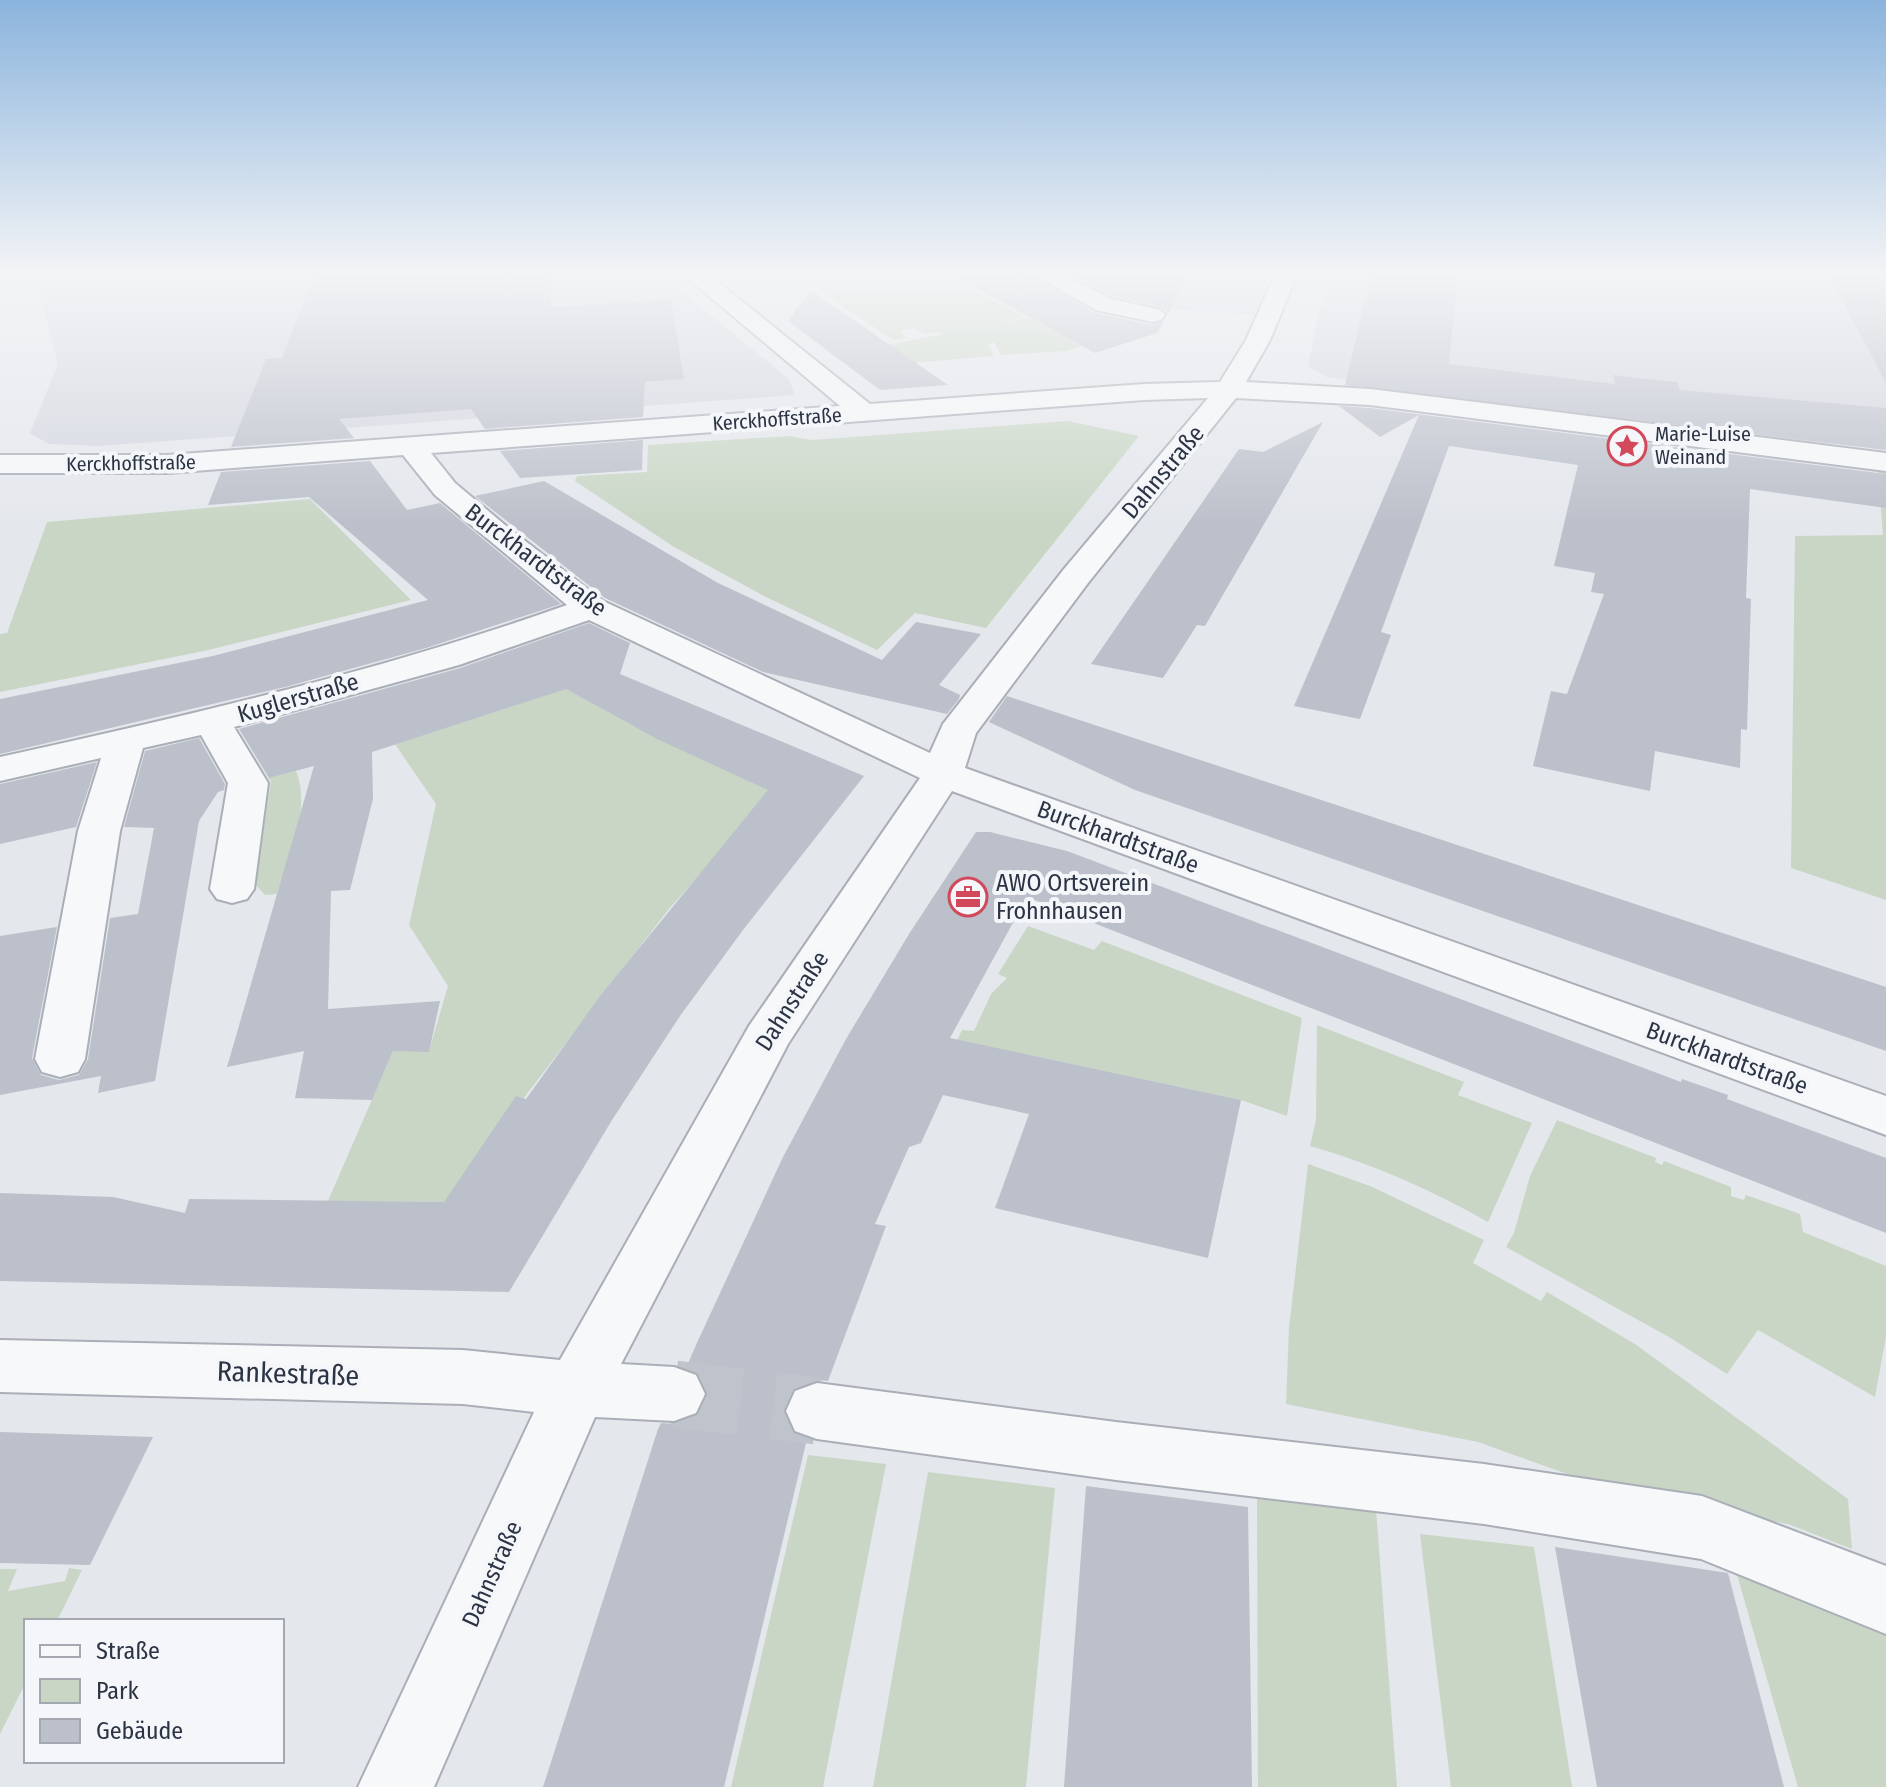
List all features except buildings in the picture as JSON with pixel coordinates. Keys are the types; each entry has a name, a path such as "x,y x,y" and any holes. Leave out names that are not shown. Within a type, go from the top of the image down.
{"street":[{"path":"797,358 863,412"},
{"name":"Dahnstraße","path":"396,1787 576,1389 766,1038 943,774 957,732 1076,576 1229,389 1247,358"},
{"name":"Kerckhoffstraße","path":"0,464 168,464 863,412 1229,389 1298,390 1370,397 1886,462"},
{"name":"Burckhardtstraße","path":"411,447 445,489 500,537 591,608 943,774 1886,1116"},
{"name":"Kuglerstraße","path":"0,769 255,712 540,628 591,608"},
{"path":"212,721 248,783 232,889"},
{"path":"60,1059 99,831 126,741"},
{"name":"Rankestraße","path":"0,1366 463,1377 576,1389 674,1394"},
{"path":"817,1411 1116,1451 1484,1494 1702,1528 1886,1600"}],"shaded area":[{"path":"57,358 764,358 789,379 795,395 99,446 49,444 30,433 58,364"},
{"path":"1310,358 1886,358 1886,447 1809,442 1326,377 1308,366"}],"green space":[{"path":"906,358 966,358 912,363"},
{"path":"1068,421 1139,436 986,628 915,613 877,650 764,596 674,547 575,481 577,476 647,472 648,445 789,436 812,440"},
{"path":"1878,469 1886,470 1886,900 1791,868 1795,536 1883,535"},
{"path":"310,499 411,600 204,651 0,692 0,634 7,633 47,522"},
{"path":"562,686 633,726 777,788 668,910 444,1202 328,1201 393,1051 429,1051 448,986 409,925 436,804 395,744 505,709"},
{"path":"296,771 301,801 297,832 277,894 265,895 255,884 271,781 268,778"},
{"path":"1028,926 1094,950 1102,941 1302,1018 1287,1116 1241,1100 1030,1055 1001,1080 991,1106 941,1092 947,1062 962,1030 974,1031 991,994 1007,978 998,974"},
{"path":"1317,1025 1464,1082 1458,1095 1532,1123 1488,1222 1402,1179 1310,1146 1316,1120"},
{"path":"1557,1120 1656,1158 1655,1162 1662,1165 1664,1161 1731,1187 1731,1196 1744,1200 1746,1195 1800,1214 1803,1232 1886,1266 1886,1336 1875,1397 1758,1330 1727,1374 1669,1337 1506,1247 1514,1233 1530,1176"},
{"path":"1308,1164 1370,1186 1484,1240 1473,1263 1541,1301 1547,1292 1635,1344 1848,1499 1852,1549 1788,1524 1629,1496 1478,1442 1286,1404 1289,1328"},
{"path":"808,1455 886,1464 823,1787 731,1787"},
{"path":"928,1472 1055,1488 1026,1787 873,1787"},
{"path":"1257,1496 1376,1509 1397,1787 1258,1787"},
{"path":"1420,1534 1534,1547 1572,1787 1451,1787"},
{"path":"1734,1564 1886,1611 1886,1787 1798,1787"},
{"path":"69,1568 82,1570 58,1619 24,1619 24,1686 0,1734 0,1569 17,1569 8,1591 65,1581"}],"tunnel":[{"path":"674,1394 817,1411"}],"place":[{"name":"Marie-Luise Weinand","path":"1627,446"},
{"name":"AWO Ortsverein Frohnhausen","path":"968,897"}]}
